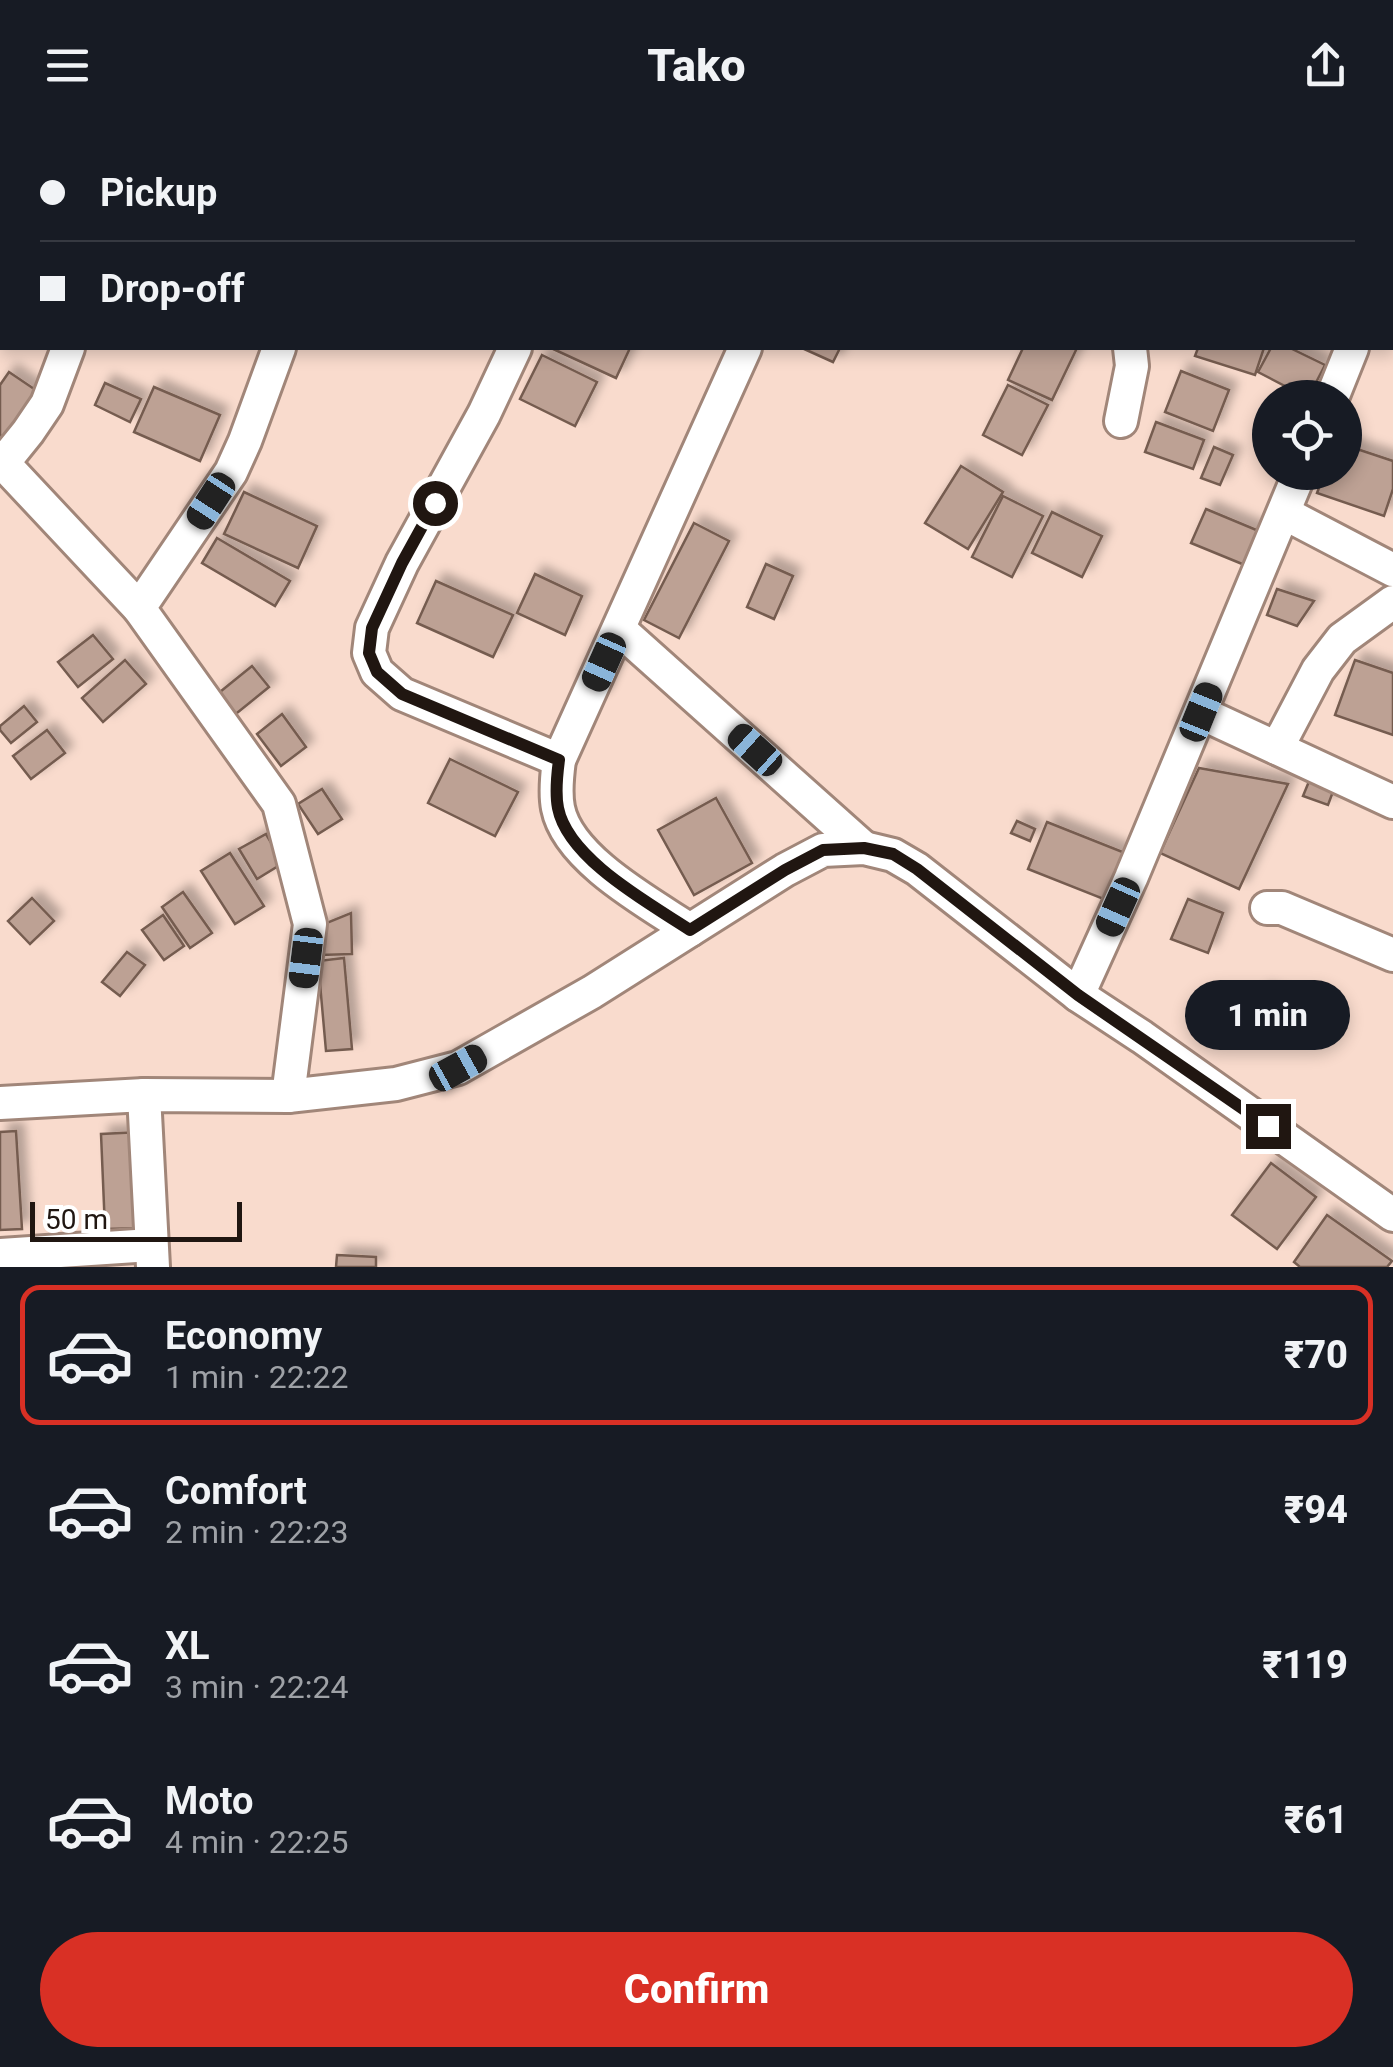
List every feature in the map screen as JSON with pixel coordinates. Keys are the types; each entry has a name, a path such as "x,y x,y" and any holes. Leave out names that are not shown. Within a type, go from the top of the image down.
{"street":[{"path":"67,350 47,404 1,463 139,608 279,804 310,924 288,1096"},
{"path":"139,608 231,472 278,350"},
{"path":"514,350 484,414 402,563 372,628 369,653 377,672 402,694 559,760"},
{"path":"690,930 609,876 576,846 558,810 557,779 559,760 744,350"},
{"path":"1122,421 1132,366 1130,350"},
{"path":"1339,380 1351,350"},
{"path":"1078,995 1132,878 1293,490"},
{"path":"1284,513 1393,570"},
{"path":"1277,748 1318,670 1342,638 1393,602"},
{"path":"619,629 864,848"},
{"path":"1201,712 1393,802"},
{"path":"0,1103 144,1095 288,1096 396,1084 458,1068 592,992 785,870 823,850 864,848 893,854 917,869 1078,995 1393,1215"},
{"path":"1267,908 1282,908 1393,955"},
{"path":"0,1255 152,1256 144,1095"}],"building":[{"path":"555,350 629,350 616,378"},
{"path":"806,350 839,350 833,362"},
{"path":"1022,350 1076,350 1052,400 1008,380"},
{"path":"1197,350 1263,350 1255,375 1195,356"},
{"path":"1270,350 1294,350 1325,365 1317,380 1273,380 1258,372"},
{"path":"542,355 597,382 575,426 520,399"},
{"path":"1181,371 1229,390 1213,431 1165,412"},
{"path":"9,372 46,397 13,444 0,435 0,385"},
{"path":"105,383 141,399 130,422 95,405"},
{"path":"1008,385 1048,405 1022,455 983,435"},
{"path":"154,387 220,415 200,461 134,432"},
{"path":"1156,422 1204,440 1193,469 1145,452"},
{"path":"1214,447 1233,455 1220,485 1201,478"},
{"path":"1362,451 1393,461 1393,489 1384,516 1317,493 1362,490"},
{"path":"961,466 1003,492 968,549 925,523"},
{"path":"244,492 317,526 298,568 224,534"},
{"path":"1003,496 1043,516 1012,577 972,557"},
{"path":"1206,509 1266,534 1252,568 1191,543"},
{"path":"1052,512 1102,536 1082,577 1032,553"},
{"path":"694,523 729,541 679,638 644,620"},
{"path":"217,538 290,581 275,606 202,563"},
{"path":"766,564 793,576 774,619 747,607"},
{"path":"535,574 582,596 565,635 517,613"},
{"path":"436,581 513,615 493,657 417,623"},
{"path":"1277,589 1314,601 1297,626 1267,615"},
{"path":"93,635 113,659 78,687 58,662"},
{"path":"125,660 146,684 103,722 82,698"},
{"path":"1355,660 1393,673 1393,735 1335,715"},
{"path":"252,666 269,687 232,717 215,696"},
{"path":"24,706 37,722 11,743 0,726"},
{"path":"282,714 306,747 281,766 257,734"},
{"path":"47,730 65,753 31,779 13,756"},
{"path":"450,759 518,792 495,836 428,803"},
{"path":"1199,768 1288,784 1239,889 1160,853"},
{"path":"1310,779 1334,789 1328,805 1303,796"},
{"path":"322,789 342,819 318,834 298,804"},
{"path":"716,798 752,863 694,895 658,830"},
{"path":"1017,821 1035,829 1030,841 1011,833"},
{"path":"1047,822 1125,853 1106,900 1028,869"},
{"path":"266,834 283,863 257,879 239,849"},
{"path":"230,853 264,906 235,924 201,871"},
{"path":"183,892 212,933 190,948 162,907"},
{"path":"32,898 54,921 30,944 8,921"},
{"path":"1188,899 1223,913 1208,953 1171,939"},
{"path":"351,913 352,954 320,955 319,926"},
{"path":"163,915 184,946 164,960 142,930"},
{"path":"127,952 145,965 120,996 102,982"},
{"path":"344,958 352,1049 326,1051 318,961"},
{"path":"1262,992 1294,1004 1281,1041 1248,1029"},
{"path":"16,1131 22,1229 0,1230 0,1132"},
{"path":"141,1132 146,1228 105,1229 101,1134"},
{"path":"1271,1163 1316,1197 1277,1249 1232,1215"},
{"path":"1327,1215 1392,1261 1387,1267 1300,1267 1294,1262"},
{"path":"337,1255 376,1257 376,1267 336,1267"}],"route":[{"path":"435,503 372,628 369,653 377,672 402,694 559,760 558,810 576,846 609,876 690,930 823,850 864,848 893,854 1078,995 1268,1126"}]}
